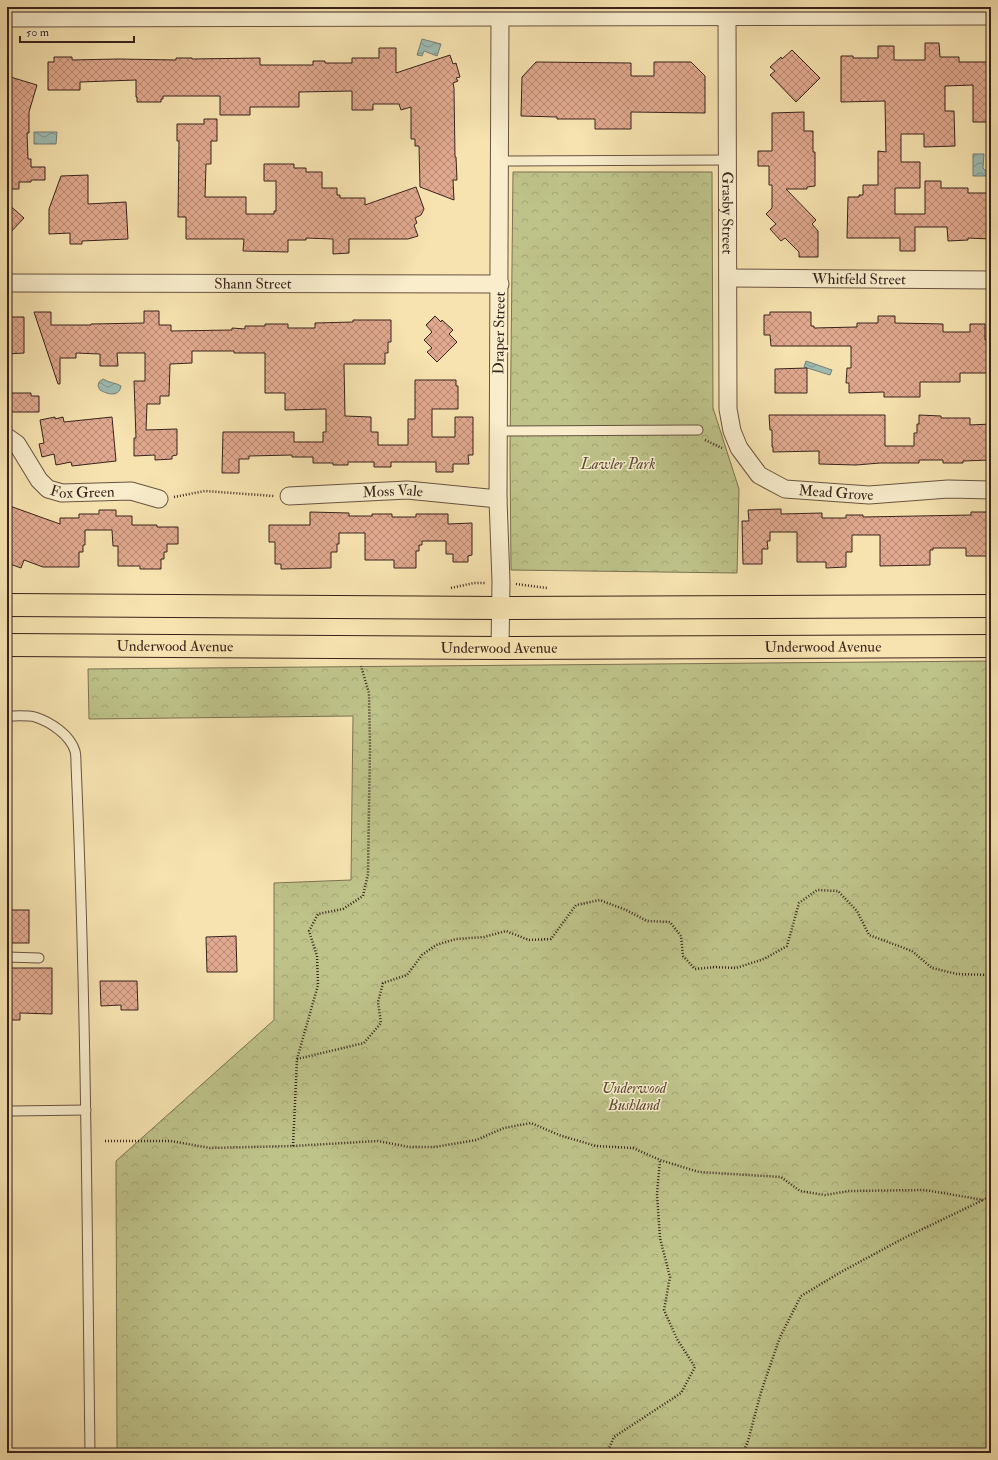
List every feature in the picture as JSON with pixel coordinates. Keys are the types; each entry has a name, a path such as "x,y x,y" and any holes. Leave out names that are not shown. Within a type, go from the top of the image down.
{"main road":[{"path":"7,606 501,608 991,606"},
{"name":"Underwood Avenue","path":"7,645 500,648 991,646"}],"street":[{"path":"7,18 500,17 611,12 727,17 991,16"},
{"name":"Draper Street","path":"500,17 500,284 498,431 498,500 501,582 500,648"},
{"name":"Grasby Street","path":"727,17 728,409"},
{"name":"Whitfeld Street","path":"728,278 991,280"},
{"name":"Shann Street","path":"7,283 500,284"},
{"name":"Mead Grove","path":"728,409 732,431 740,448 759,475 785,489 869,495 948,489 991,490"},
{"name":"Fox Green","path":"7,436 17,444 39,480 48,489 62,493 131,491 159,499"},
{"name":"Moss Vale","path":"289,496 407,490 498,500"}],"lane":[{"path":"499,161 727,160"},
{"path":"498,431 698,430"},
{"path":"7,716 34,717 48,723 62,732 70,741 75,751 81,872 86,1110 90,1453"},
{"path":"7,958 38,958"},
{"path":"7,1110 86,1110"}],"path":[{"path":"698,430 702,438 722,448 727,450 740,448"},
{"path":"159,499 205,491 289,496"},
{"path":"293,1146 297,1059 318,985 317,956 309,931 318,914 343,909 363,896 368,874 370,747 369,693 361,666"},
{"path":"297,1059 364,1043 381,1023 378,1002 383,983 407,975 422,955 436,944 456,939 484,937 506,931 529,940 551,939 576,906 600,900 626,910 648,921 670,922 681,936 683,956 694,969 714,967 736,968 764,959 787,946 799,903 817,890 838,891 857,911 869,935 912,951 932,968 957,974 991,976"},
{"path":"105,1141 171,1141 210,1148 293,1146 378,1141 409,1146 435,1147 476,1140 504,1128 531,1123 559,1135 596,1146 634,1148 660,1160 700,1172 781,1177 800,1191 826,1195 849,1191 925,1190 984,1200"},
{"path":"607,1453 614,1437 681,1393 695,1367 677,1339 664,1310 670,1277 660,1238 657,1194 660,1160"},
{"path":"743,1453 748,1441 761,1392 780,1337 800,1296 840,1272 904,1238 984,1200 991,1195"}],"green space":[{"name":"Lawler Park","path":"513,172 712,172 713,408 739,489 737,573 511,570 510,453"},
{"name":"Underwood Bushland","path":"991,661 991,1453 117,1453 116,1161 274,1020 274,883 351,880 353,716 89,719 88,669"}],"water":[{"path":"422,39 441,44 437,56 424,51 422,56 417,55"},
{"path":"34,132 57,132 56,144 34,144"},
{"path":"973,154 984,154 983,168 986,171 986,176 973,176"},
{"path":"806,361 832,370 830,375 804,367"},
{"path":"103,379 121,386 120,390 115,394 112,394 100,390 98,386 99,382"}],"building":[{"path":"925,43 939,43 940,57 959,57 959,62 991,62 991,122 973,122 973,85 945,86 945,111 954,111 955,146 924,147 924,134 901,134 901,162 920,162 920,188 895,188 895,214 925,214 925,181 941,181 941,188 968,188 968,193 987,193 987,203 991,203 991,239 968,238 968,240 948,241 947,227 915,227 915,251 900,251 900,238 847,238 848,197 859,197 859,195 863,195 863,185 878,185 878,151 886,152 885,101 841,102 841,56 853,56 853,58 878,58 878,46 894,46 894,60 925,60"},
{"path":"379,48 396,48 396,73 450,55 453,64 456,63 460,77 456,78 458,81 453,83 457,180 453,180 454,200 420,187 419,146 415,146 415,139 411,139 411,107 401,110 399,104 373,104 373,110 352,110 352,91 299,92 299,107 250,107 250,115 220,115 220,96 163,96 161,102 137,102 136,80 80,82 80,90 48,90 48,62 54,62 54,57 72,57 72,60 260,58 260,65 313,65 313,61 325,61 325,63 352,63 352,58 379,58"},
{"path":"792,50 820,78 796,102 770,75 775,71 770,67"},
{"path":"536,62 631,63 631,76 654,76 654,62 691,62 705,76 705,113 631,112 631,129 595,129 595,119 557,119 557,117 521,116 522,77"},
{"path":"7,76 37,85 29,112 29,133 27,133 28,159 31,159 31,167 45,167 45,180 19,182 19,189 7,189"},
{"path":"804,112 804,131 813,131 813,152 815,152 815,186 807,187 807,189 786,189 816,220 812,224 818,231 818,257 799,257 799,252 785,238 781,241 770,229 776,224 766,214 772,208 772,185 769,185 769,166 758,166 758,151 772,151 772,113"},
{"path":"204,119 217,119 217,141 211,141 211,164 206,164 205,197 246,197 246,214 274,214 274,211 276,211 276,181 264,181 264,164 294,164 294,168 306,168 306,172 322,172 322,188 337,188 337,195 340,195 340,198 365,198 365,205 416,187 424,209 421,215 415,218 417,223 414,225 418,236 408,239 349,239 349,253 333,254 333,239 306,238 306,240 288,240 288,252 243,251 244,239 186,239 186,217 178,217 179,141 177,141 177,124 204,124"},
{"path":"88,175 88,204 126,202 128,239 82,241 82,244 70,244 70,233 49,234 49,209 61,176"},
{"path":"7,203 24,218 7,236"},
{"path":"144,311 159,311 159,325 171,325 171,331 232,330 232,328 245,329 245,326 265,326 265,324 288,324 288,328 315,328 315,323 353,322 353,320 391,320 391,342 388,342 388,353 385,353 385,364 344,364 345,416 371,417 371,432 378,432 378,445 408,445 408,419 415,419 415,380 456,380 456,386 458,386 458,409 432,409 432,437 455,437 455,417 473,417 473,455 468,455 469,464 453,464 453,472 436,472 436,462 391,462 391,467 374,467 374,462 348,462 348,465 333,465 333,463 313,463 313,457 292,457 292,455 249,456 249,459 239,459 239,473 222,473 223,432 294,432 294,442 323,442 323,432 326,432 326,409 285,410 285,393 265,393 265,353 234,353 234,351 192,351 192,363 170,364 169,396 160,396 160,404 147,404 146,430 177,429 177,455 172,456 172,459 155,460 155,455 134,456 134,438 136,438 134,381 145,381 145,353 117,353 118,366 100,366 100,354 76,353 76,358 60,358 60,384 58,384 34,312 51,312 51,325 91,325 144,323"},
{"path":"770,312 811,312 811,326 814,326 814,328 857,327 857,323 878,323 878,316 895,316 895,323 943,324 943,332 970,332 970,324 985,324 985,340 991,340 991,370 988,370 988,373 960,373 960,382 920,382 920,397 884,397 884,392 849,393 849,383 846,383 847,368 851,368 851,346 771,346 770,335 764,335 764,315 770,315"},
{"path":"435,316 453,330 449,334 457,342 437,362 427,352 432,348 424,340 432,332 426,325"},
{"path":"9,317 24,317 24,353 7,354 7,326 10,326"},
{"path":"807,368 807,393 775,393 775,369"},
{"path":"7,393 31,393 31,396 39,396 39,412 7,412"},
{"path":"769,415 885,415 885,446 914,446 914,433 917,433 919,415 941,416 941,418 970,418 970,425 991,424 991,460 963,461 963,463 943,463 943,460 919,460 919,463 880,463 856,465 819,464 819,451 773,452 772,430 770,430"},
{"path":"55,417 55,419 63,417 64,422 112,417 116,461 72,466 71,462 56,465 54,454 42,457 39,444 44,443 40,420"},
{"path":"7,505 60,524 60,518 79,518 79,514 99,514 99,510 116,510 116,516 132,516 132,525 178,527 178,544 167,544 167,552 164,552 164,559 161,559 161,569 140,569 140,566 118,566 118,546 113,546 112,530 85,530 85,545 83,545 83,552 79,552 79,567 43,567 24,560 21,568 7,563"},
{"path":"781,509 781,514 822,513 822,518 846,518 846,515 863,515 863,517 971,515 971,512 988,512 988,532 991,532 991,556 966,556 966,548 933,548 933,550 930,550 930,565 880,566 880,535 852,535 852,552 846,552 846,567 826,568 826,562 797,562 797,532 770,532 770,541 767,541 768,549 762,549 762,564 743,564 742,521 749,521 748,510"},
{"path":"310,512 349,513 349,516 392,514 392,517 416,517 416,514 448,514 448,524 472,523 472,555 468,556 468,562 453,562 453,554 446,554 446,541 422,541 422,545 419,545 419,551 416,551 416,568 394,568 394,560 365,560 365,533 339,533 337,552 331,552 331,568 281,569 281,564 275,564 275,542 269,542 269,525 310,525"},
{"path":"7,910 29,910 29,943 7,943"},
{"path":"236,936 237,972 207,972 206,937"},
{"path":"7,968 52,968 52,1014 20,1013 20,1020 7,1020"},
{"path":"100,981 137,981 138,1010 121,1010 121,1005 101,1006"}]}
